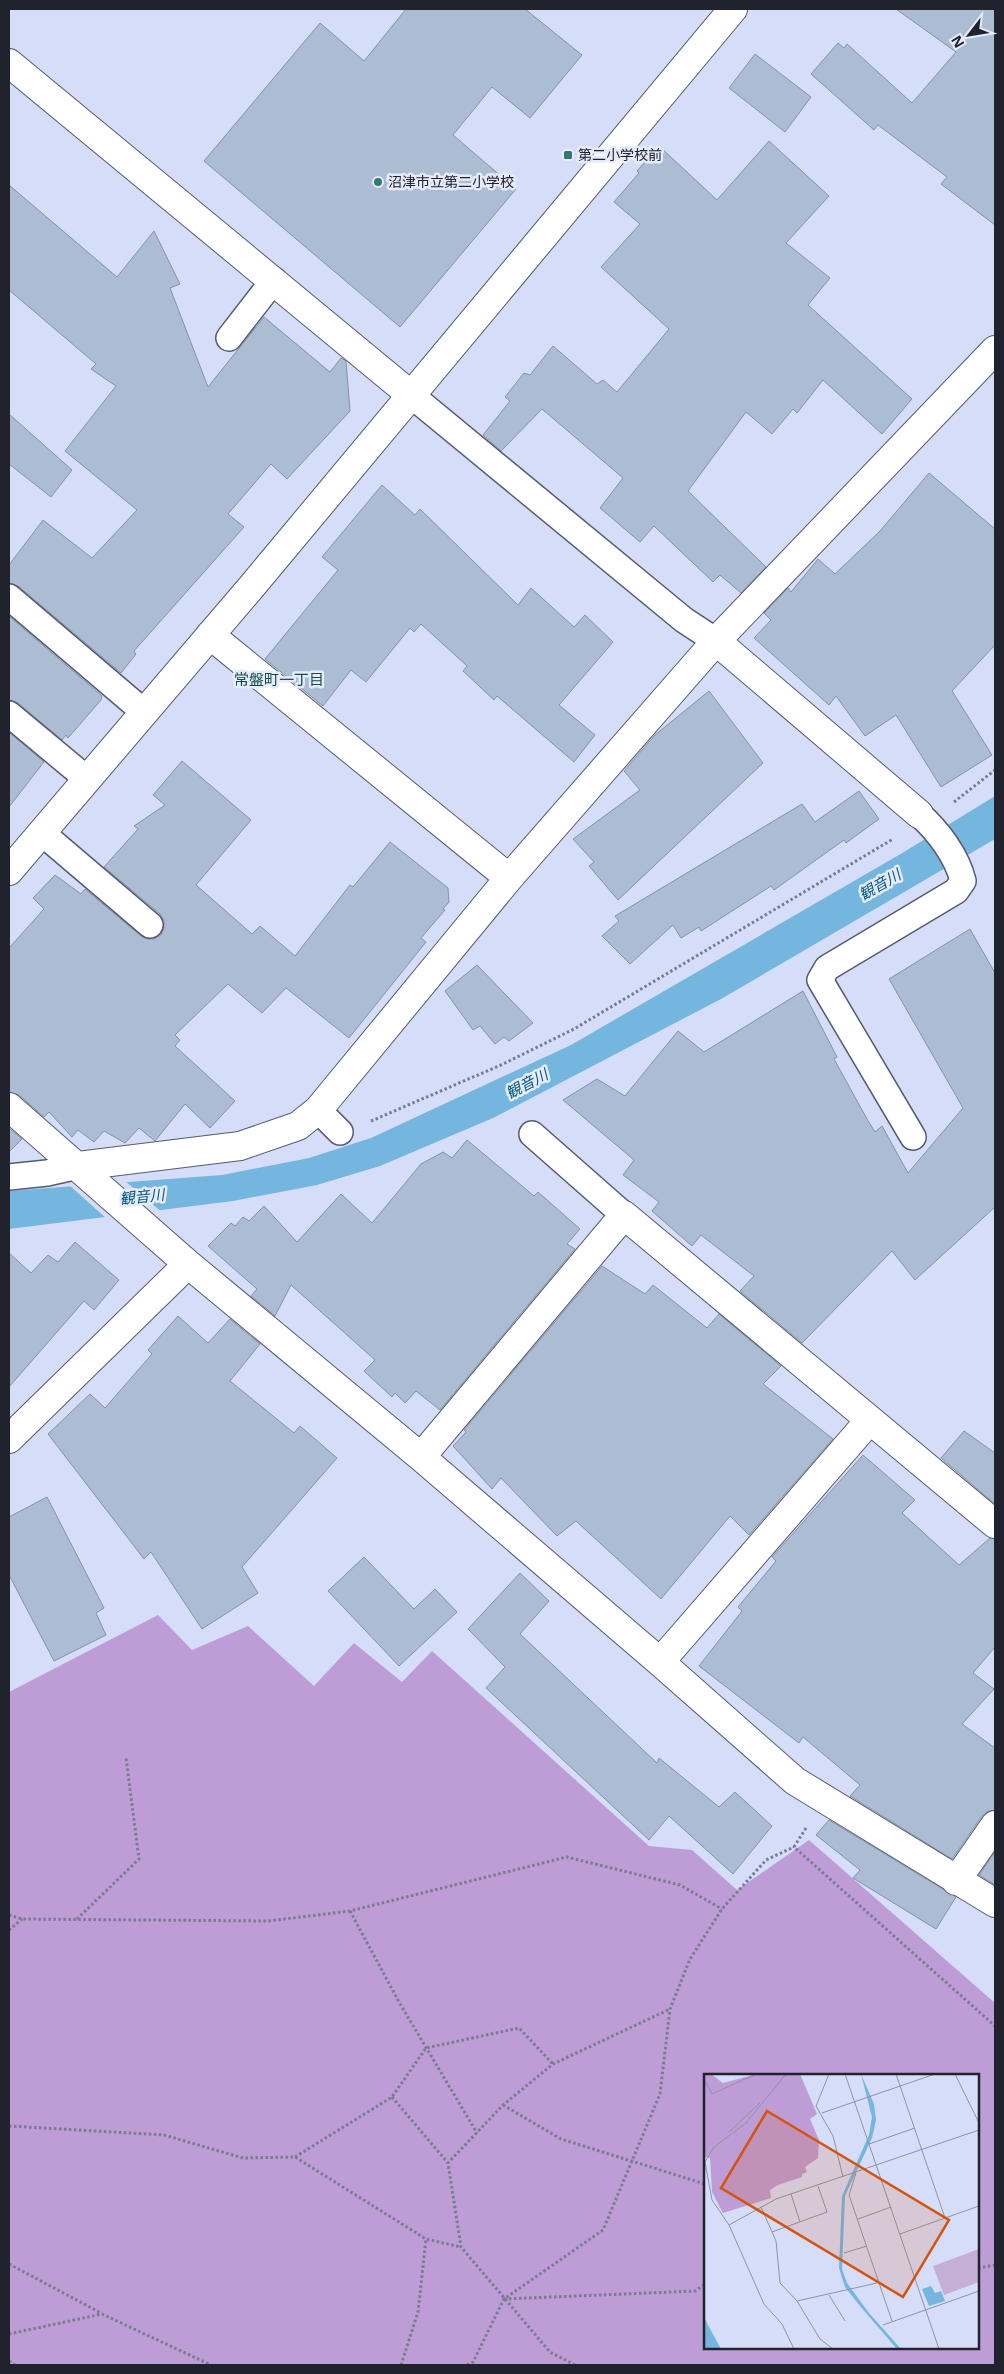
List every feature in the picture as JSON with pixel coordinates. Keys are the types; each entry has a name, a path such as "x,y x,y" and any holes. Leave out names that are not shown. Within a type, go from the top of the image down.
{"street":[{"path":"9,871 412,395 733,9"},
{"path":"9,63 412,395"},
{"path":"83,1171 240,1146 298,1126 318,1110 509,878 716,641 995,350"},
{"path":"210,635 509,878"},
{"path":"716,641 926,821"},
{"path":"9,1107 188,1264 420,1457 660,1662 795,1781 956,1881 995,1903"},
{"path":"420,1457 624,1216 995,1524"},
{"path":"9,1439 188,1264"},
{"path":"660,1662 869,1420"},
{"path":"956,1881 995,1825"}],"lane":[{"path":"229,338 274,280"},
{"path":"412,395 684,620 716,641"},
{"path":"9,597 144,712"},
{"path":"9,714 87,779"},
{"path":"913,1136 820,980 827,968 956,891 963,881 960,870 926,821"},
{"path":"42,833 150,925"},
{"path":"318,1110 340,1132"},
{"path":"532,1134 624,1216"},
{"path":"9,1176 83,1171"}],"path":[{"path":"949,805 995,770"},
{"path":"340,1132 430,1097 574,1028 897,837"},
{"path":"76,1919 139,1859 126,1758"},
{"path":"467,2365 473,2362 504,2299 603,2230 630,2161 660,2094 670,2009 690,1959 722,1909 766,1860 794,1848 823,1798"},
{"path":"794,1848 995,2026"},
{"path":"9,1915 22,1919 268,1921 350,1912 567,1857 680,1885 722,1909"},
{"path":"350,1912 426,2048 477,2133"},
{"path":"9,1930 22,1919"},
{"path":"448,2163 503,2105 553,2064 670,2009"},
{"path":"9,2126 164,2136 243,2158 295,2157 392,2097 426,2048 519,2028 553,2064"},
{"path":"392,2097 448,2163 461,2247 550,2352 575,2365"},
{"path":"503,2105 561,2139 704,2184"},
{"path":"295,2157 426,2239 461,2247"},
{"path":"401,2365 418,2312 426,2239"},
{"path":"9,2264 102,2314 212,2365"},
{"path":"979,2268 995,2265"},
{"path":"504,2299 695,2291 704,2285"},
{"path":"9,2334 102,2314"},
{"path":"9,2361 15,2365"}],"shaded area":[{"path":"158,1615 192,1650 248,1626 314,1686 354,1643 402,1682 432,1651 649,1846 692,1850 737,1890 809,1840 995,2003 995,2365 9,2365 9,1692"}],"water":[{"name":"観音川","path":"995,796 995,839 721,999 493,1118 380,1166 317,1185 233,1201 9,1229 9,1191 222,1175 309,1158 371,1138 571,1045 904,852"}],"pier":[{"path":"124,1180 163,1213 108,1220 68,1184"}],"building":[{"path":"406,9 525,9 582,55 530,118 492,87 453,135 516,189 400,327 204,161 320,23 364,61"},
{"path":"896,9 995,9 995,225 941,184 947,177 878,125 874,130 811,74 838,43 844,48 847,44 912,103 956,52"},
{"path":"755,54 811,97 785,132 729,88"},
{"path":"769,141 829,196 786,243 830,278 808,305 912,399 882,434 823,380 797,413 793,409 772,434 746,412 688,491 766,567 741,593 720,575 713,582 654,526 640,542 600,508 623,478 542,409 501,451 483,435 510,401 505,397 524,373 530,375 553,346 597,384 603,380 617,392 669,329 601,267 640,224 614,202 659,146 717,200"},
{"path":"9,185 117,277 154,231 180,284 170,288 208,387 264,317 330,372 341,358 346,361 350,411 287,479 271,464 228,514 244,527 134,651 136,654 121,673 18,586 9,583 9,565 43,520 92,558 137,510 65,451 116,386 91,369 96,364 9,290"},
{"path":"9,414 72,470 51,497 9,464"},
{"path":"929,473 995,529 995,645 952,691 992,755 941,787 896,715 865,736 836,696 829,705 754,638 771,620 764,613 788,588 791,592 818,559 835,574 880,531"},
{"path":"382,485 415,515 420,509 518,605 531,588 574,627 585,615 613,642 559,705 595,735 574,762 497,696 494,700 463,671 467,666 421,624 414,632 410,628 366,682 351,670 323,706 265,659 338,570 322,557"},
{"path":"9,616 102,696 101,700 68,738 66,735 62,740 18,703 9,700"},
{"path":"709,691 763,763 618,900 589,866 594,862 573,839 640,790 624,771 655,735"},
{"path":"9,732 44,762 9,807"},
{"path":"182,761 251,820 196,885 252,934 260,926 295,956 350,885 353,887 390,842 448,888 449,902 443,909 445,910 421,938 426,942 349,1038 286,988 262,1013 228,984 175,1035 180,1040 175,1046 235,1101 210,1128 185,1104 155,1141 139,1128 125,1143 104,1131 94,1142 78,1130 72,1137 49,1112 44,1117 19,1095 9,1092 9,948 44,909 33,898 55,875 81,894 85,889 141,936 154,939 161,935 164,921 160,914 104,867 138,829 134,826 165,805 153,795"},
{"path":"859,791 879,819 846,843 844,840 774,890 771,886 701,931 699,927 681,938 673,925 630,964 602,936 619,921 615,916 802,804 815,822"},
{"path":"970,929 995,973 995,1207 915,1280 892,1251 802,1343 740,1291 754,1276 701,1235 692,1246 652,1211 659,1202 623,1175 634,1160 563,1100 597,1079 625,1096 678,1031 704,1052 803,991 837,1057 834,1059 867,1119 875,1132 882,1126 908,1173 963,1108 889,979"},
{"path":"477,965 533,1023 509,1041 504,1037 495,1044 480,1026 473,1030 445,991"},
{"path":"9,1128 22,1139 9,1152"},
{"path":"467,1140 534,1196 538,1192 580,1229 567,1244 575,1249 440,1410 416,1391 405,1403 395,1393 392,1397 364,1371 375,1360 291,1285 275,1316 251,1296 257,1289 208,1246 231,1223 235,1226 243,1217 249,1221 264,1206 297,1242 341,1194 372,1223 421,1164 443,1152 452,1158"},
{"path":"75,1242 119,1280 94,1310 84,1301 9,1387 9,1253 31,1273 48,1255 58,1262"},
{"path":"602,1266 645,1294 653,1285 707,1328 719,1314 781,1366 763,1384 833,1439 749,1535 730,1516 661,1599 576,1521 557,1536 501,1478 492,1489 453,1446 466,1432 464,1430"},
{"path":"178,1316 208,1343 230,1319 260,1344 230,1381 294,1433 300,1426 337,1458 242,1567 258,1593 202,1629 151,1552 144,1559 48,1434 90,1394 105,1408 152,1354 148,1350"},
{"path":"964,1431 995,1453 995,1504 941,1458"},
{"path":"863,1455 915,1500 902,1513 959,1565 990,1538 995,1539 995,1647 973,1673 994,1689 962,1724 995,1748 995,1810 988,1811 982,1816 952,1859 850,1796 860,1785 803,1737 799,1743 699,1666 742,1611 738,1607 776,1561 772,1557"},
{"path":"47,1497 104,1608 96,1613 106,1635 54,1661 9,1575 9,1517"},
{"path":"364,1557 414,1609 435,1589 457,1612 399,1666 328,1591"},
{"path":"520,1573 549,1601 520,1634 657,1763 659,1758 719,1807 735,1792 772,1826 733,1874 669,1816 649,1840 486,1688 505,1667 468,1629"},
{"path":"829,1820 956,1897 936,1929 853,1878 860,1870 816,1835"},
{"path":"995,1852 995,1885 979,1875"}],"place":[{"name":"第二小学校前","path":"568,155"},
{"name":"沼津市立第二小学校","path":"378,182"}],"district":[{"name":"常盤町一丁目","path":"279,680"}]}
